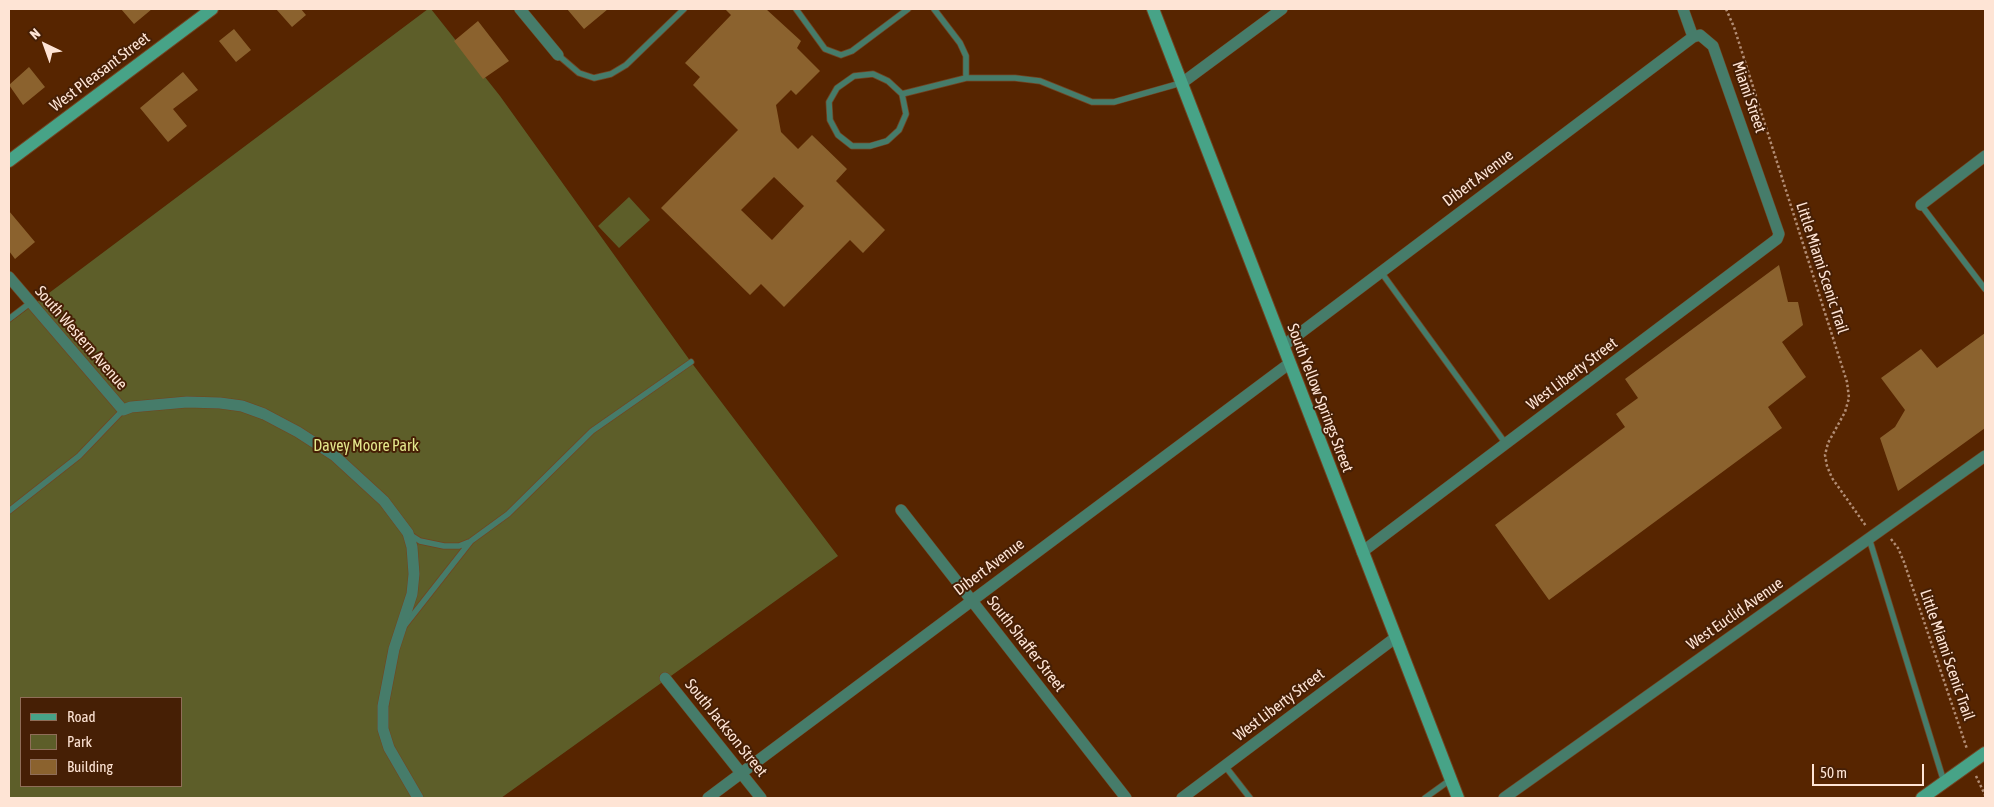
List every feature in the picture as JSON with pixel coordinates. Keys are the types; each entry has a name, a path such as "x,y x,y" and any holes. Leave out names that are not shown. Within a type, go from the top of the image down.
{"main road":[{"name":"West Pleasant Street","path":"9,162 212,9"},
{"name":"South Yellow Springs Street","path":"1153,9 1458,798"},
{"path":"1922,798 1985,753"}],"street":[{"path":"520,9 558,55"},
{"path":"1182,83 1282,9"},
{"path":"1683,9 1693,37"},
{"name":"Miami Street","path":"1693,37 1700,35 1706,38 1712,46 1771,211"},
{"name":"Dibert Avenue","path":"1283,346 1693,37"},
{"path":"1921,205 1985,156"},
{"name":"West Liberty Street","path":"1362,552 1777,239 1779,234 1771,211"},
{"name":"South Western Avenue","path":"9,277 123,410 131,407 187,402 220,402 242,406 264,414 335,456 358,475 384,501 408,533 412,547 414,574 412,594 394,649 383,706 383,729 393,755 418,798"},
{"name":"Dibert Avenue","path":"708,798 1290,363"},
{"name":"West Euclid Avenue","path":"1504,798 1985,456"},
{"name":"South Shaffer Street","path":"901,510 1126,798"},
{"name":"West Liberty Street","path":"1182,798 1395,638"},
{"name":"South Jackson Street","path":"665,678 761,798"}],"lane":[{"path":"558,55 579,73 594,78 611,74 626,66 684,9"},
{"path":"796,9 825,49 841,55 852,51 908,9"},
{"path":"934,9 960,43 966,56 966,78"},
{"path":"873,74 888,81 902,94 906,114 899,130 887,140 870,146 852,146 838,135 830,120 829,102 837,88 854,76 873,74"},
{"path":"902,94 966,78 1040,81 1092,102 1114,102 1182,83"},
{"path":"1921,205 1985,290"},
{"path":"1381,272 1506,444"},
{"path":"9,319 30,303"},
{"path":"408,533 420,541 444,546 459,546 471,541 508,514 592,431 692,362"},
{"path":"9,511 78,456 123,410"},
{"path":"1870,538 1944,782"},
{"path":"400,633 438,580 471,541"},
{"path":"1225,766 1250,798"},
{"path":"1425,798 1450,780"}],"path":[{"name":"Little Miami Scenic Trail","path":"1726,9 1734,27 1847,382 1849,398 1845,412 1828,443 1826,454 1827,466 1832,478 1865,525"},
{"name":"Little Miami Scenic Trail","path":"1893,540 1904,562 1967,750"},
{"path":"1977,780 1985,795"}],"green space":[{"name":"Davey Moore Park","path":"428,9 431,9 500,96 691,362 838,556 501,798 9,798 9,323"},
{"path":"629,197 650,220 619,248 598,226"}],"building":[{"path":"121,9 152,9 134,24"},
{"path":"276,9 301,9 306,15 292,27"},
{"path":"567,9 608,9 584,29"},
{"path":"725,9 766,9 801,41 797,48 820,71 796,95 791,90 776,105 781,132 798,149 812,135 847,169 836,181 885,230 863,253 850,240 784,307 761,284 750,295 661,208 738,130 693,85 700,77 685,63 731,15","holes":["774,177 804,206 772,240 741,210"]},
{"path":"478,21 509,61 483,79 454,41"},
{"path":"234,29 251,50 236,62 219,41"},
{"path":"29,67 45,87 23,105 9,85"},
{"path":"183,72 198,90 173,109 187,126 168,142 140,108"},
{"path":"9,211 35,242 15,259 9,251"},
{"path":"1779,265 1788,302 1798,302 1803,325 1782,342 1806,377 1768,407 1782,428 1549,600 1495,525 1625,427 1616,414 1638,398 1625,379"},
{"path":"1985,333 1985,428 1898,491 1880,438 1895,427 1905,410 1881,378 1921,349 1937,368"}]}
